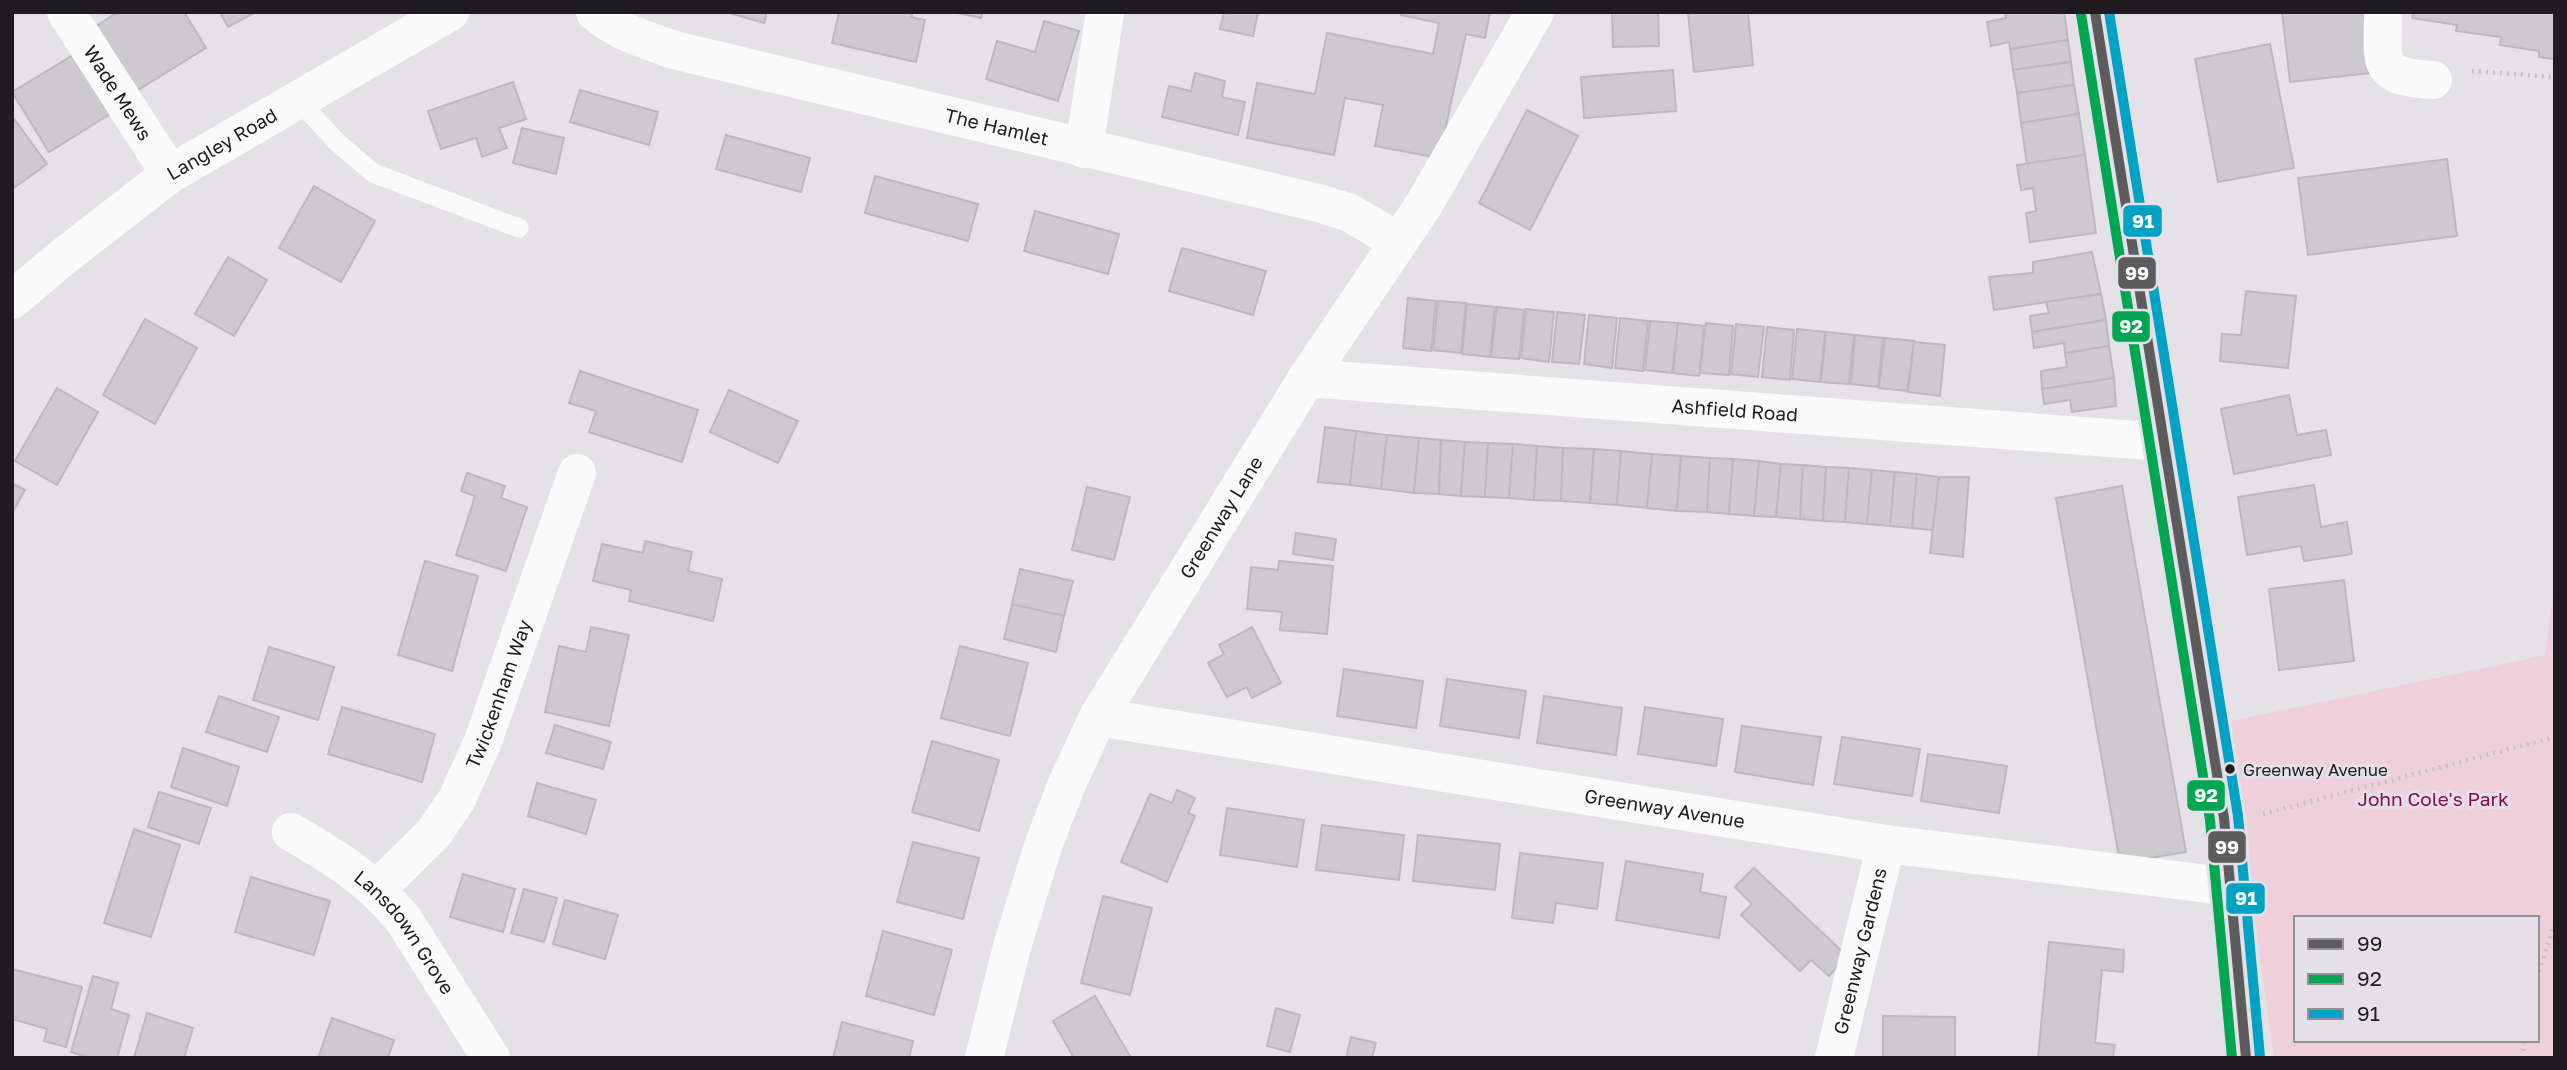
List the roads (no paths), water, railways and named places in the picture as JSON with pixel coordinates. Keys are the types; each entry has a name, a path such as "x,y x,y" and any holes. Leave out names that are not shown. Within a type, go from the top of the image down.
{"street":[{"name":"Wade Mews","path":"66,12 170,174"},
{"name":"Langley Road","path":"12,300 170,174 450,12"},
{"name":"The Hamlet","path":"595,12 610,24 674,50 1318,203 1349,212 1398,241"},
{"path":"1084,149 1105,12"},
{"name":"Greenway Lane","path":"984,1058 1012,947 1044,846 1066,786 1098,718 1307,378 1461,142 1535,12"},
{"path":"2095,12 2224,818 2246,1058"},
{"path":"2383,12 2382,51 2387,68 2403,78 2433,80"},
{"name":"Ashfield Road","path":"1307,378 2163,442"},
{"name":"Twickenham Way","path":"377,889 433,834 457,799 483,741 577,473"},
{"name":"Greenway Avenue","path":"1098,718 1886,844 2232,887"},
{"name":"Lansdown Grove","path":"291,832 349,866 377,889 403,919 491,1058"},
{"name":"Greenway Gardens","path":"1834,1058 1886,844"}],"lane":[{"path":"298,100 337,142 373,173 520,228"}],"place":[{"name":"Greenway Avenue","path":"2230,769"}],"park label":[{"name":"John Cole's Park","path":"2433,799"}]}
